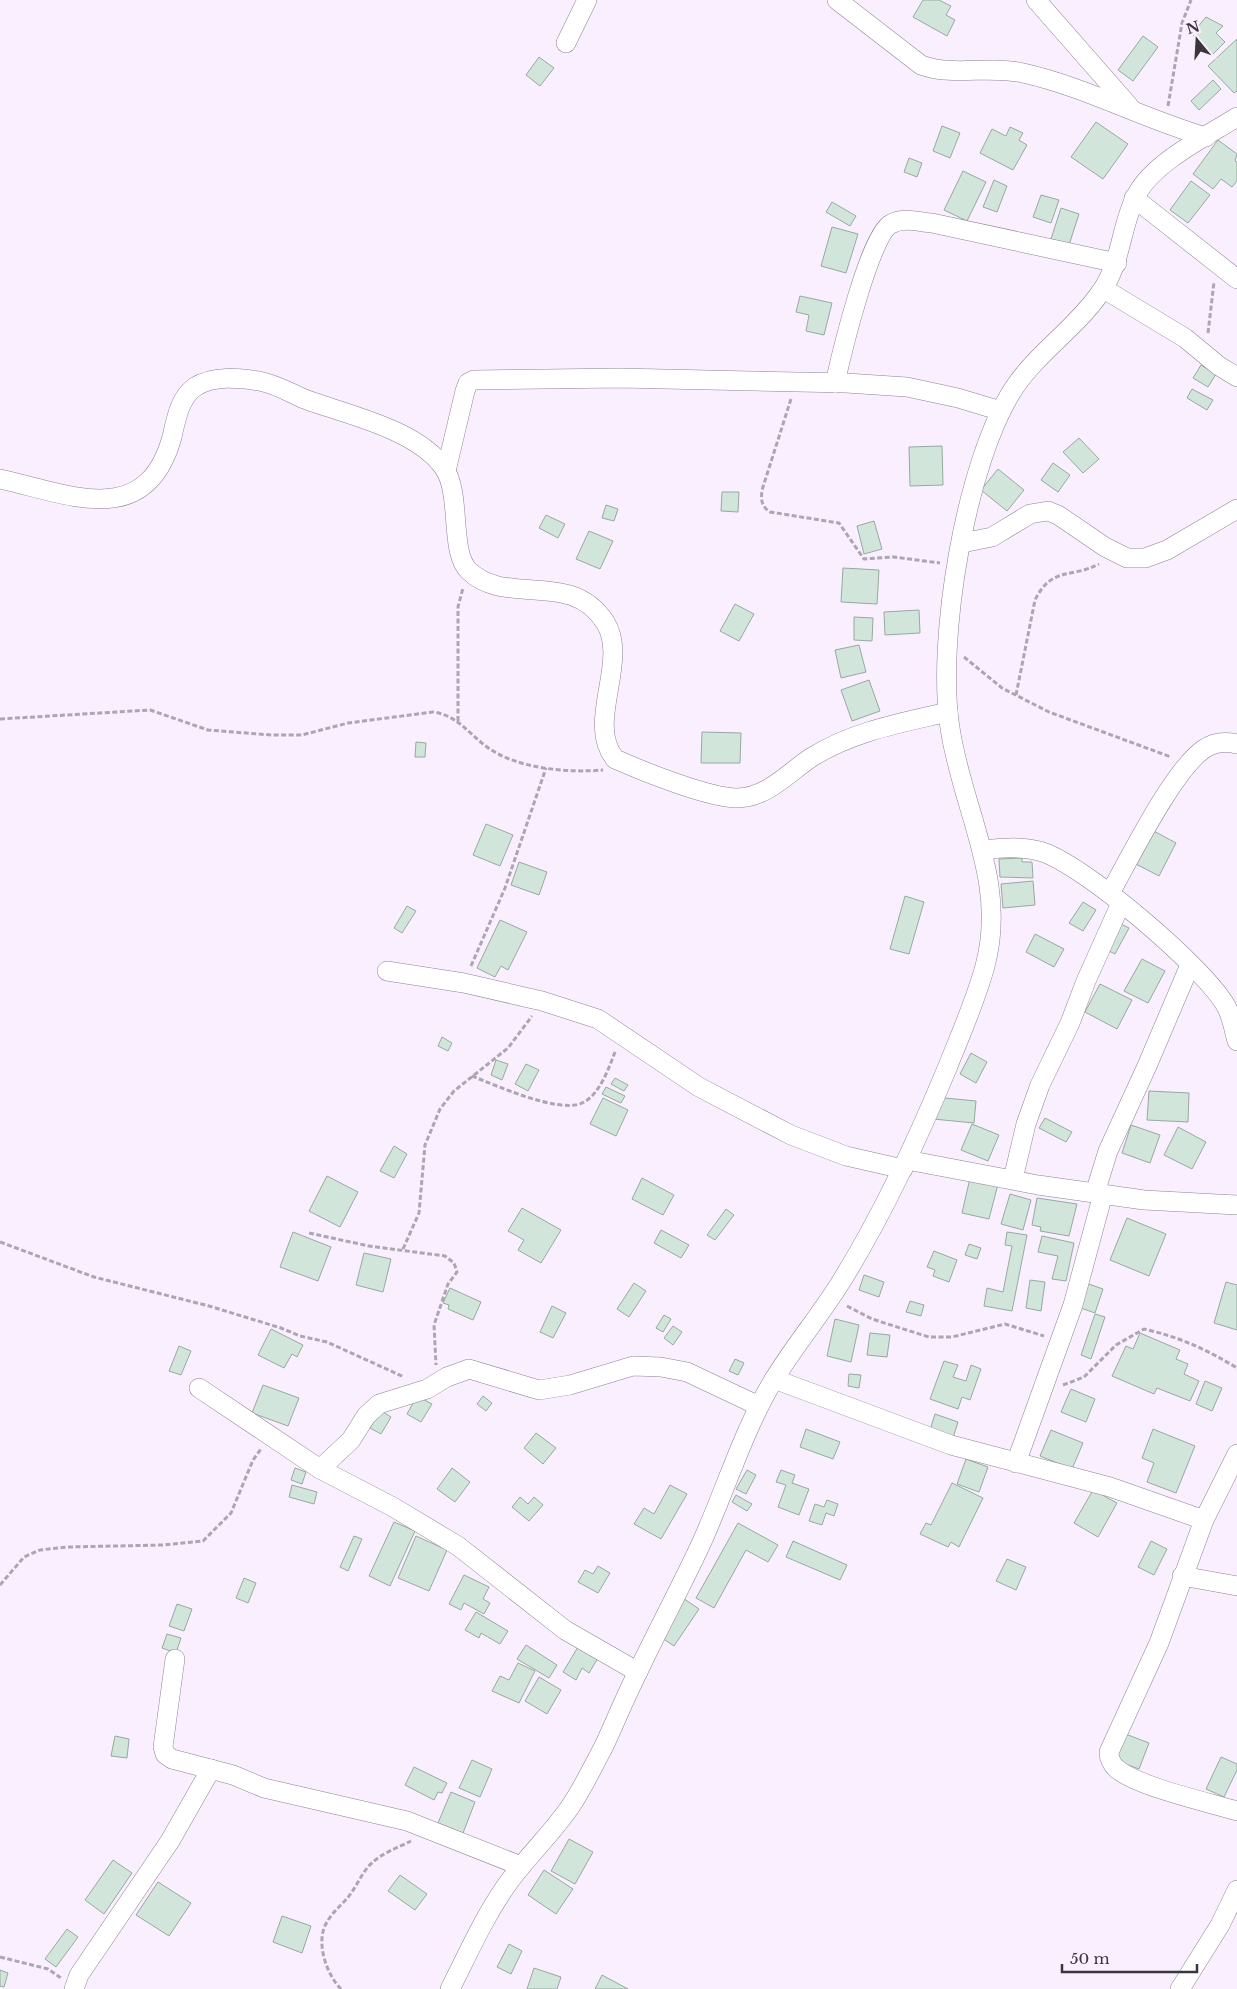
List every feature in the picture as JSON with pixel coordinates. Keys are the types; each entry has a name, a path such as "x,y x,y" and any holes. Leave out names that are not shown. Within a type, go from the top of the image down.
{"street":[{"path":"566,43 587,0"},
{"path":"837,0 921,66 935,70 952,71 980,68 1010,70 1132,110 1206,137"},
{"path":"1036,0 1132,110"},
{"path":"450,1989 481,1925 521,1866 572,1806 701,1544 759,1406 774,1379 830,1298 870,1234 905,1164 970,1011 986,963 992,924 992,897 982,850 950,730 946,693 956,565 984,451 1001,411 1016,384 1040,355 1092,304 1104,289 1117,263 1134,198 1144,184 1159,169 1237,117"},
{"path":"1134,198 1214,259 1237,279"},
{"path":"835,383 855,303 880,235 889,224 901,220 932,223 1117,263"},
{"path":"1104,289 1185,338 1219,366 1237,377"},
{"path":"0,479 99,500 131,493 145,486 154,476 168,450 184,398 194,388 208,380 228,378 261,382 387,428 427,449 446,471 453,496 461,556 468,570 476,576 503,587 572,595 584,601 598,614 606,624 611,639 612,661 606,706 607,749 615,759 716,794 736,798 754,796 813,757 856,735 948,712"},
{"path":"446,471 465,390 468,383 474,380 620,378 835,383 907,387 958,398 1001,411"},
{"path":"962,543 992,537 1030,514 1048,511 1119,554 1135,559 1157,554 1237,509"},
{"path":"1013,1179 1026,1124 1040,1085 1070,1023 1116,898 1141,838 1188,764 1204,749 1213,744 1221,742 1237,744"},
{"path":"982,850 1016,848 1040,851 1058,858 1116,898 1205,977 1227,1008 1237,1040"},
{"path":"1016,1463 1073,1305 1108,1151 1148,1066 1190,965"},
{"path":"387,971 464,983 542,1001 598,1019 621,1032 699,1087 791,1134 846,1156 1001,1179 1013,1179 1038,1185 1144,1200 1237,1205"},
{"path":"320,1469 351,1440 366,1416 379,1404 432,1386 469,1369 526,1388 545,1390 570,1385 633,1366 661,1367 687,1372 759,1406"},
{"path":"774,1379 951,1445 1110,1487 1204,1520"},
{"path":"199,1388 320,1469 393,1507 458,1546 508,1583 565,1630 638,1672"},
{"path":"1237,1454 1204,1520 1159,1643 1111,1747 1110,1758 1115,1768 1148,1784 1237,1810"},
{"path":"1182,1576 1237,1586"},
{"path":"175,1659 163,1747 165,1754 172,1759 233,1775 264,1788 407,1821 434,1830 480,1852 521,1866"},
{"path":"74,1988 78,1975 170,1841 211,1769"},
{"path":"1180,1989 1220,1925 1237,1890"}],"path":[{"path":"1164,123 1182,22 1191,0"},
{"path":"1205,353 1214,282 1214,259"},
{"path":"796,382 762,490 761,501 766,509 770,512 839,523 864,559 894,557 956,565"},
{"path":"1016,695 1034,600 1041,588 1056,576 1094,566 1119,554"},
{"path":"458,721 458,607 468,570"},
{"path":"949,644 1002,688 1049,712 1188,764"},
{"path":"0,719 150,710 208,730 271,735 302,735 348,724 420,712 446,714 458,721 488,748 546,768 584,771 634,767"},
{"path":"464,983 505,888 546,768"},
{"path":"403,1249 419,1213 425,1145 440,1109 454,1091 488,1066 508,1048 542,1001"},
{"path":"472,1076 519,1095 560,1105 572,1106 583,1103 590,1099 610,1064 621,1032"},
{"path":"0,1242 94,1277 209,1306 281,1328 300,1336 327,1342 432,1386 434,1325 448,1284 456,1272 454,1263 445,1256 369,1246 309,1233"},
{"path":"830,1298 872,1319 929,1337 952,1337 1005,1324 1060,1341"},
{"path":"1041,1392 1084,1377 1116,1345 1144,1329 1180,1338 1206,1349 1237,1368"},
{"path":"0,1585 24,1557 40,1550 67,1546 155,1546 203,1541 231,1513 253,1460 270,1436"},
{"path":"341,1989 334,1982 327,1967 323,1936 325,1924 338,1906 349,1896 368,1866 378,1858 434,1830"},
{"path":"0,1957 48,1969 74,1988"}],"building":[{"path":"923,0 939,0 951,6 946,15 955,20 947,36 913,17"},
{"path":"1206,17 1223,26 1216,33 1225,42 1212,55 1192,34"},
{"path":"1143,36 1158,47 1133,81 1118,70"},
{"path":"1237,39 1237,91 1234,93 1208,66"},
{"path":"539,57 554,68 540,86 526,75"},
{"path":"1213,80 1221,89 1199,110 1191,101"},
{"path":"1096,122 1128,144 1103,179 1071,157"},
{"path":"942,126 960,133 950,158 933,151"},
{"path":"1010,127 1023,133 1019,140 1027,145 1013,170 980,153 992,129 1006,136"},
{"path":"1218,140 1237,154 1235,161 1237,162 1237,181 1232,187 1221,179 1213,189 1193,174"},
{"path":"909,158 922,163 917,177 904,172"},
{"path":"963,171 986,182 967,221 944,210"},
{"path":"994,180 1007,186 997,212 983,207"},
{"path":"1191,181 1210,195 1188,223 1170,210"},
{"path":"1041,195 1059,200 1051,223 1033,217"},
{"path":"832,202 856,216 850,226 826,212"},
{"path":"1061,208 1079,214 1069,245 1051,239"},
{"path":"832,227 858,234 846,273 821,266"},
{"path":"800,296 832,303 824,335 806,331 809,315 796,312"},
{"path":"1201,365 1216,374 1208,387 1193,378"},
{"path":"1192,389 1213,400 1207,410 1187,398"},
{"path":"1079,438 1099,459 1083,473 1063,452"},
{"path":"942,446 943,485 910,486 909,447"},
{"path":"1053,463 1070,475 1058,492 1041,480"},
{"path":"998,469 1024,490 1007,511 981,490"},
{"path":"722,492 739,492 738,512 721,511"},
{"path":"606,505 618,509 614,521 602,518"},
{"path":"546,515 565,524 558,538 539,528"},
{"path":"874,521 882,549 864,554 857,526"},
{"path":"589,531 613,541 600,569 576,559"},
{"path":"843,568 879,570 877,604 841,602"},
{"path":"735,604 754,614 739,641 720,631"},
{"path":"919,610 920,633 885,635 884,612"},
{"path":"854,617 873,618 872,641 854,640"},
{"path":"859,645 866,672 841,678 835,650"},
{"path":"869,680 880,711 852,721 841,690"},
{"path":"702,732 741,733 740,763 701,763"},
{"path":"416,742 426,743 425,757 415,757"},
{"path":"486,824 513,835 500,866 473,855"},
{"path":"1150,829 1176,843 1159,876 1132,862"},
{"path":"1022,858 1022,862 1032,862 1033,878 1000,877 999,859"},
{"path":"519,862 547,872 539,895 511,885"},
{"path":"1033,881 1035,905 1003,908 1001,884"},
{"path":"905,896 924,902 909,954 890,949"},
{"path":"1083,902 1096,910 1083,931 1069,923"},
{"path":"407,906 416,911 402,933 394,928"},
{"path":"500,920 527,932 508,970 501,966 495,977 477,968"},
{"path":"1117,922 1129,928 1115,954 1103,948"},
{"path":"1035,934 1064,949 1054,967 1026,952"},
{"path":"1142,959 1165,971 1148,1003 1124,991"},
{"path":"1100,984 1132,1000 1117,1029 1085,1012"},
{"path":"442,1037 452,1043 448,1051 438,1046"},
{"path":"971,1053 987,1062 976,1083 960,1074"},
{"path":"496,1060 508,1064 502,1080 491,1075"},
{"path":"526,1064 539,1070 528,1091 515,1084"},
{"path":"615,1078 628,1085 624,1091 611,1084"},
{"path":"606,1087 625,1096 621,1103 602,1094"},
{"path":"1149,1091 1189,1093 1188,1122 1147,1120"},
{"path":"935,1097 976,1101 974,1123 933,1119"},
{"path":"603,1098 628,1110 616,1136 590,1124"},
{"path":"1045,1118 1072,1132 1066,1142 1039,1128"},
{"path":"972,1124 999,1135 988,1161 961,1150"},
{"path":"1131,1125 1160,1135 1150,1163 1122,1153"},
{"path":"1178,1127 1206,1142 1192,1169 1164,1155"},
{"path":"394,1146 407,1154 394,1178 380,1171"},
{"path":"327,1176 358,1192 340,1227 309,1211"},
{"path":"642,1178 674,1195 663,1215 632,1199"},
{"path":"970,1178 998,1184 989,1219 962,1213"},
{"path":"1010,1194 1031,1200 1023,1230 1001,1224"},
{"path":"1037,1198 1077,1204 1069,1236 1040,1231 1041,1227 1032,1225"},
{"path":"522,1208 561,1230 541,1263 518,1250 524,1240 508,1231"},
{"path":"726,1209 734,1215 715,1240 707,1235"},
{"path":"1127,1218 1166,1234 1149,1276 1110,1260"},
{"path":"661,1230 689,1245 681,1258 654,1243"},
{"path":"293,1232 331,1247 318,1281 280,1267"},
{"path":"1007,1232 1027,1235 1012,1311 984,1306 987,1288 1003,1292 1012,1246 1005,1245"},
{"path":"1042,1236 1074,1243 1066,1281 1052,1279 1058,1256 1038,1252"},
{"path":"969,1244 981,1248 977,1259 965,1255"},
{"path":"934,1251 957,1260 949,1282 933,1276 935,1270 927,1267"},
{"path":"364,1253 391,1259 383,1292 356,1285"},
{"path":"864,1275 884,1282 879,1297 859,1290"},
{"path":"1030,1280 1045,1282 1041,1311 1026,1308"},
{"path":"1226,1282 1237,1285 1237,1330 1214,1323"},
{"path":"634,1283 646,1291 629,1317 617,1309"},
{"path":"1086,1283 1103,1289 1095,1313 1078,1307"},
{"path":"450,1288 481,1302 473,1320 448,1309 449,1305 443,1303"},
{"path":"910,1301 924,1305 921,1316 906,1312"},
{"path":"552,1306 566,1313 553,1338 540,1332"},
{"path":"1095,1314 1105,1317 1091,1359 1081,1355"},
{"path":"664,1315 671,1319 663,1332 656,1328"},
{"path":"835,1319 859,1325 851,1362 827,1356"},
{"path":"673,1326 682,1332 673,1345 664,1338"},
{"path":"271,1329 303,1345 297,1357 292,1354 284,1368 258,1355"},
{"path":"870,1333 890,1335 887,1357 867,1355"},
{"path":"1140,1333 1180,1350 1176,1359 1188,1364 1184,1374 1199,1381 1190,1401 1157,1388 1154,1394 1112,1376 1126,1346 1133,1349"},
{"path":"179,1346 191,1351 181,1375 169,1371"},
{"path":"735,1359 744,1363 738,1375 729,1371"},
{"path":"944,1361 958,1365 953,1377 966,1381 971,1365 981,1369 970,1400 962,1397 958,1409 930,1399"},
{"path":"849,1374 861,1375 859,1388 848,1386"},
{"path":"1205,1381 1222,1388 1212,1411 1196,1404"},
{"path":"263,1385 299,1398 288,1426 252,1413"},
{"path":"1071,1389 1095,1399 1086,1422 1061,1412"},
{"path":"417,1396 432,1404 421,1422 407,1414"},
{"path":"483,1396 492,1403 486,1411 477,1404"},
{"path":"380,1410 391,1417 381,1434 370,1428"},
{"path":"935,1414 958,1422 953,1438 930,1430"},
{"path":"806,1429 840,1442 833,1459 800,1447"},
{"path":"1153,1429 1195,1446 1176,1493 1147,1482 1154,1463 1142,1458"},
{"path":"1051,1430 1083,1443 1072,1469 1040,1456"},
{"path":"536,1433 556,1448 543,1464 524,1448"},
{"path":"966,1459 988,1467 979,1492 957,1484"},
{"path":"295,1468 306,1472 302,1484 291,1480"},
{"path":"452,1468 470,1482 455,1502 437,1489"},
{"path":"747,1470 756,1475 746,1494 736,1489"},
{"path":"781,1470 795,1475 792,1483 809,1489 799,1515 778,1507 786,1485 776,1482"},
{"path":"952,1483 983,1498 959,1547 951,1542 948,1547 920,1534 926,1523 931,1525"},
{"path":"292,1485 317,1492 314,1504 289,1497"},
{"path":"670,1485 687,1494 661,1539 634,1524 644,1508 654,1514"},
{"path":"1093,1490 1117,1503 1098,1537 1074,1523"},
{"path":"736,1495 752,1504 747,1511 732,1502"},
{"path":"520,1497 528,1504 534,1497 543,1505 529,1521 512,1507"},
{"path":"827,1500 838,1504 834,1516 826,1513 822,1525 809,1521 815,1504 824,1507"},
{"path":"394,1522 415,1531 390,1586 369,1576"},
{"path":"738,1523 778,1545 768,1562 746,1550 714,1608 696,1598"},
{"path":"354,1536 362,1539 348,1571 340,1567"},
{"path":"416,1536 447,1550 429,1591 398,1578"},
{"path":"793,1541 847,1565 840,1580 786,1557"},
{"path":"1151,1541 1167,1549 1154,1575 1138,1567"},
{"path":"1007,1559 1026,1567 1016,1590 996,1581"},
{"path":"598,1566 610,1573 598,1593 578,1582 585,1570 593,1574"},
{"path":"464,1575 489,1587 483,1599 490,1603 484,1614 464,1603 461,1610 449,1604"},
{"path":"244,1578 256,1583 248,1603 236,1598"},
{"path":"680,1596 699,1609 674,1646 656,1634"},
{"path":"177,1604 192,1609 184,1631 169,1626"},
{"path":"476,1612 508,1631 500,1644 481,1633 479,1638 465,1630"},
{"path":"167,1634 181,1638 176,1653 162,1648"},
{"path":"526,1645 557,1665 549,1678 517,1659"},
{"path":"578,1647 598,1658 589,1673 582,1668 576,1680 563,1672"},
{"path":"518,1663 535,1671 519,1703 492,1691 500,1676 509,1680"},
{"path":"539,1677 561,1690 547,1714 525,1701"},
{"path":"1123,1733 1149,1743 1139,1769 1112,1759"},
{"path":"115,1736 129,1739 127,1758 111,1756"},
{"path":"1221,1757 1237,1764 1237,1770 1224,1797 1206,1789"},
{"path":"472,1760 492,1769 480,1797 459,1788"},
{"path":"414,1767 447,1783 442,1793 438,1792 434,1800 405,1785"},
{"path":"451,1792 475,1802 463,1833 438,1823"},
{"path":"569,1839 593,1852 575,1884 551,1871"},
{"path":"113,1860 132,1873 104,1914 85,1900"},
{"path":"544,1870 573,1889 556,1914 528,1895"},
{"path":"400,1875 427,1894 415,1910 388,1891"},
{"path":"158,1882 191,1903 169,1936 136,1915"},
{"path":"282,1916 311,1926 302,1953 273,1942"},
{"path":"67,1929 78,1937 56,1967 45,1959"},
{"path":"509,1944 522,1951 511,1974 497,1967"},
{"path":"534,1968 561,1977 557,1989 527,1989"},
{"path":"0,1970 8,1973 4,1987 0,1986"},
{"path":"602,1975 628,1989 595,1989"}]}
